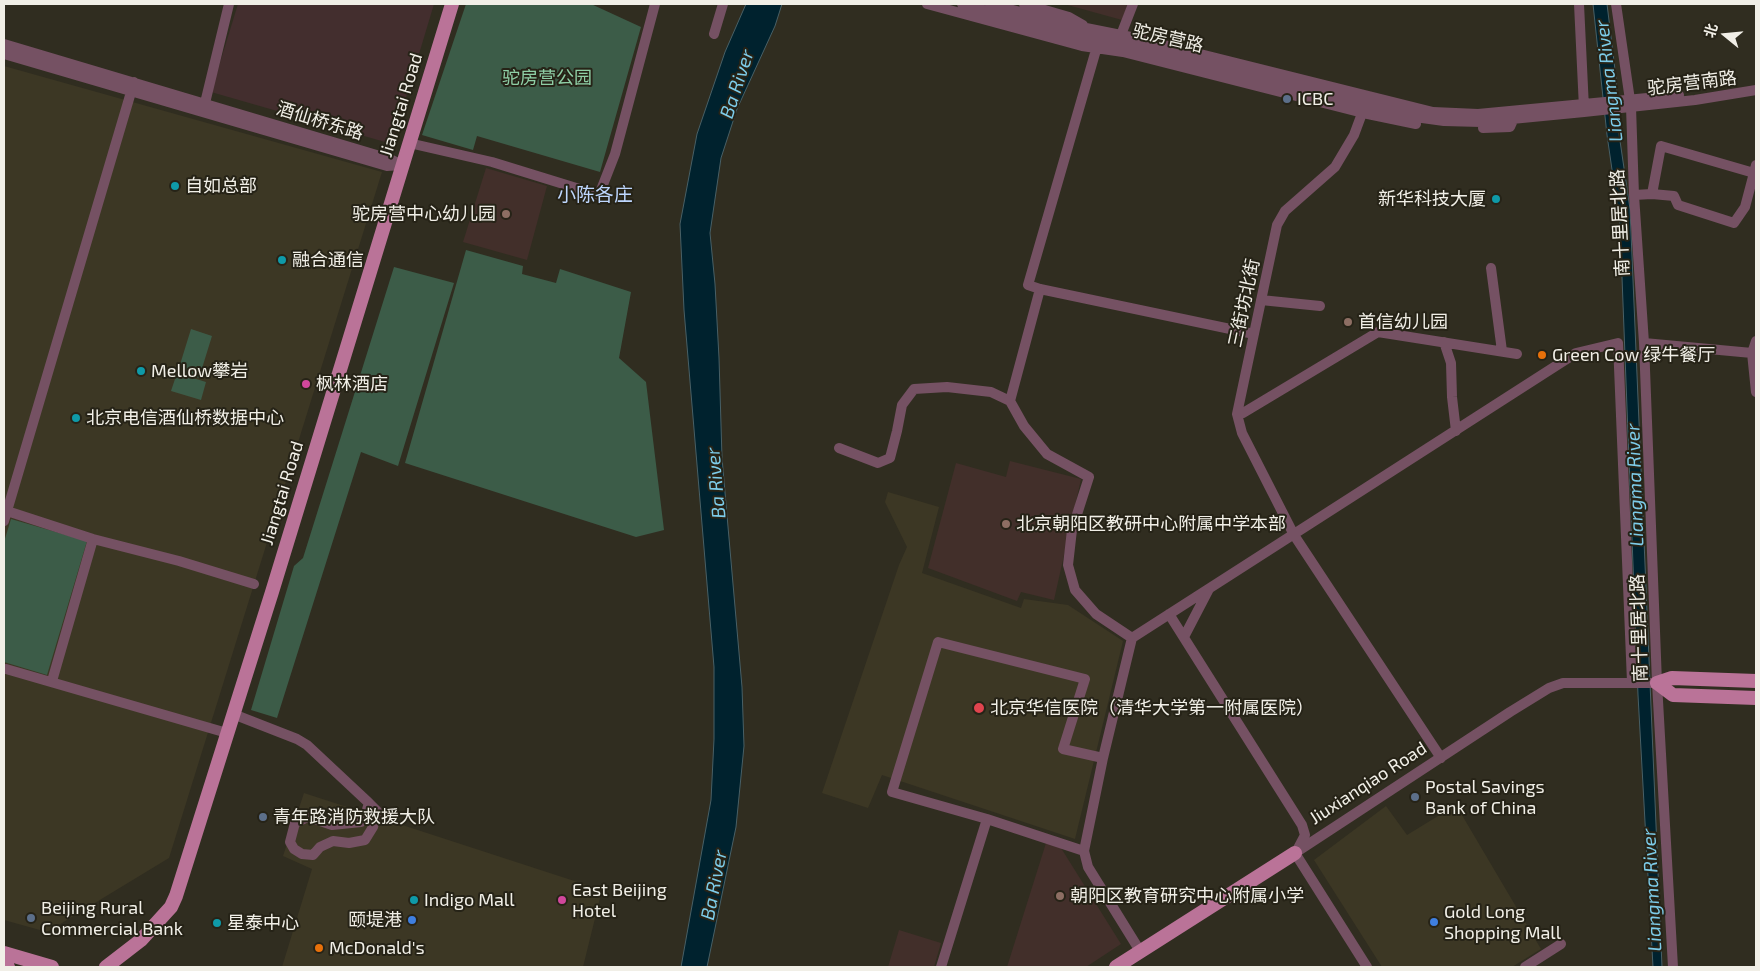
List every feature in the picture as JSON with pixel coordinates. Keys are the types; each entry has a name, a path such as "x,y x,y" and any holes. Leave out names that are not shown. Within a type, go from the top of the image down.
{"main road":[{"name":"Jiangtai Road","path":"106,967 141,940 171,907 178,890 272,592 452,4"},
{"name":"Jiuxianqiao Road","path":"1657,683 1672,678 1756,681"},
{"name":"Jiuxianqiao Road","path":"1657,683 1673,695 1756,698"},
{"name":"Jiuxianqiao Road","path":"1116,967 1296,853"},
{"path":"4,952 52,967"},
{"path":"4,966 8,967"}],"street":[{"path":"205,103 229,4"},
{"path":"409,143 492,162 599,195 615,154 655,4"},
{"path":"714,34 722,4"},
{"path":"927,4 962,14 1098,44 1123,52 1415,117 1444,121 1481,122 1584,107"},
{"name":"驼房营路","path":"962,4 1063,32 1098,44 1119,39"},
{"name":"驼房营路","path":"990,4 1365,105"},
{"path":"1024,4 1069,17 1090,30"},
{"path":"1119,39 1133,4"},
{"path":"1579,4 1584,107"},
{"name":"南十里居北路","path":"1616,4 1630,103 1644,343 1657,683 1673,967"},
{"name":"酒仙桥东路","path":"4,44 132,87 387,166 402,166"},
{"path":"1098,44 1028,285 1254,334"},
{"name":"酒仙桥东路","path":"4,54 132,87 205,103 390,159 402,166"},
{"name":"驼房营南路","path":"1630,103 1717,92 1756,84"},
{"path":"4,521 132,87"},
{"name":"驼房营南路","path":"1630,103 1695,100 1756,90"},
{"path":"1365,105 1458,114 1630,103"},
{"name":"三街坊北街","path":"1365,105 1351,141 1335,167 1286,211 1277,225 1237,414 1242,433 1294,535 1441,758"},
{"path":"1634,195 1674,196 1678,205 1734,223 1745,207 1755,169 1661,146 1652,194"},
{"path":"1491,268 1502,352"},
{"path":"1010,401 1040,289"},
{"path":"1261,300 1320,306"},
{"path":"1237,414 1243,413 1378,332 1517,354"},
{"path":"1756,341 1752,354 1756,392"},
{"path":"1444,342 1451,363 1456,431"},
{"path":"1140,951 1088,867 1084,851 1103,758 1132,638 1576,352 1618,343 1632,682"},
{"path":"1644,343 1752,354"},
{"path":"839,448 878,463 890,458 898,431 902,405 914,388 946,387 991,392 1010,401 1024,426 1047,454 1089,477 1072,530 1068,565 1075,590 1096,614 1132,638"},
{"path":"7,511 93,539 179,561 254,584"},
{"path":"52,681 93,539"},
{"path":"1184,637 1211,587"},
{"path":"1169,614 1302,825 1305,835 1296,853 1367,967"},
{"path":"1084,851 892,792 938,642 1085,679 1063,748 1103,758"},
{"path":"4,671 52,681 227,733"},
{"name":"Jiuxianqiao Road","path":"1296,853 1510,712 1556,686 1563,683 1657,683"},
{"path":"233,714 297,739 307,745 369,803 377,811 373,827 365,840 349,843 333,841 320,847 313,855 302,854 294,849 290,842 295,822 308,817 332,825 361,822 369,803"},
{"path":"942,967 987,820"},
{"path":"1525,967 1561,944"}],"shaded area":[{"path":"238,4 434,4 392,144 211,92"},
{"path":"1064,4 1128,4 1122,20"},
{"path":"4,66 382,172 169,858 47,932 4,920"},
{"name":"驼房营中心幼儿园","path":"486,168 547,186 527,260 463,242"},
{"name":"北京朝阳区教研中心附属中学本部","path":"1010,461 1081,479 1054,600 1021,592 1017,601 928,568 956,463 1006,477"},
{"name":"北京华信医院（清华大学第一附属医院）","path":"888,492 939,507 922,573 1021,608 1024,599 1068,605 1123,641 1075,839 882,775 868,808 822,793 899,565 907,547 885,502"},
{"name":"颐堤港","path":"304,793 602,890 583,967 282,967 312,869 283,856"},
{"name":"Gold Long Shopping Mall","path":"1456,805 1541,949 1512,967 1382,967 1314,860 1386,806 1407,835"},
{"name":"朝阳区教育研究中心附属小学","path":"1046,843 1061,848 1121,944 1086,967 1007,967"},
{"path":"899,930 941,943 934,967 888,967"}],"green space":[{"name":"驼房营公园","path":"466,4 591,4 641,27 600,172 477,136 473,150 422,135"},
{"path":"466,250 523,266 522,274 556,283 560,269 631,292 619,358 646,382 664,530 636,537 405,463"},
{"path":"394,267 454,283 398,466 361,452 277,718 251,710 294,566 303,558"},
{"path":"191,329 212,336 199,378 178,371"},
{"path":"177,373 206,382 201,400 171,391"},
{"path":"11,519 87,541 47,675 4,662 4,542"}],"water":[{"name":"Ba River","path":"746,4 782,4 775,26 737,109 721,158 710,233 719,358 722,458 742,687 744,746 736,827 707,967 681,967 711,800 714,739 714,667 684,310 680,224 697,134 725,52"},
{"name":"Liangma River","path":"1593,4 1607,4 1616,78 1619,134 1630,209 1662,967 1653,967 1638,695 1620,225 1607,135"}],"place":[{"name":"ICBC","path":"1287,99"},
{"name":"自如总部","path":"175,186"},
{"name":"新华科技大厦","path":"1496,199"},
{"name":"驼房营中心幼儿园","path":"506,214"},
{"name":"融合通信","path":"282,260"},
{"name":"首信幼儿园","path":"1348,322"},
{"name":"Green Cow 绿牛餐厅","path":"1542,355"},
{"name":"Mellow攀岩","path":"141,371"},
{"name":"枫林酒店","path":"306,384"},
{"name":"北京电信酒仙桥数据中心","path":"76,418"},
{"name":"北京朝阳区教研中心附属中学本部","path":"1006,524"},
{"name":"北京华信医院（清华大学第一附属医院）","path":"979,708"},
{"name":"Postal Savings Bank of China","path":"1415,797"},
{"name":"青年路消防救援大队","path":"263,817"},
{"name":"朝阳区教育研究中心附属小学","path":"1060,896"},
{"name":"Indigo Mall","path":"414,900"},
{"name":"East Beijing Hotel","path":"562,900"},
{"name":"Beijing Rural Commercial Bank","path":"31,918"},
{"name":"颐堤港","path":"412,920"},
{"name":"Gold Long Shopping Mall","path":"1434,922"},
{"name":"星泰中心","path":"217,923"},
{"name":"McDonald's","path":"319,948"}],"district":[{"name":"小陈各庄","path":"595,195"}]}
